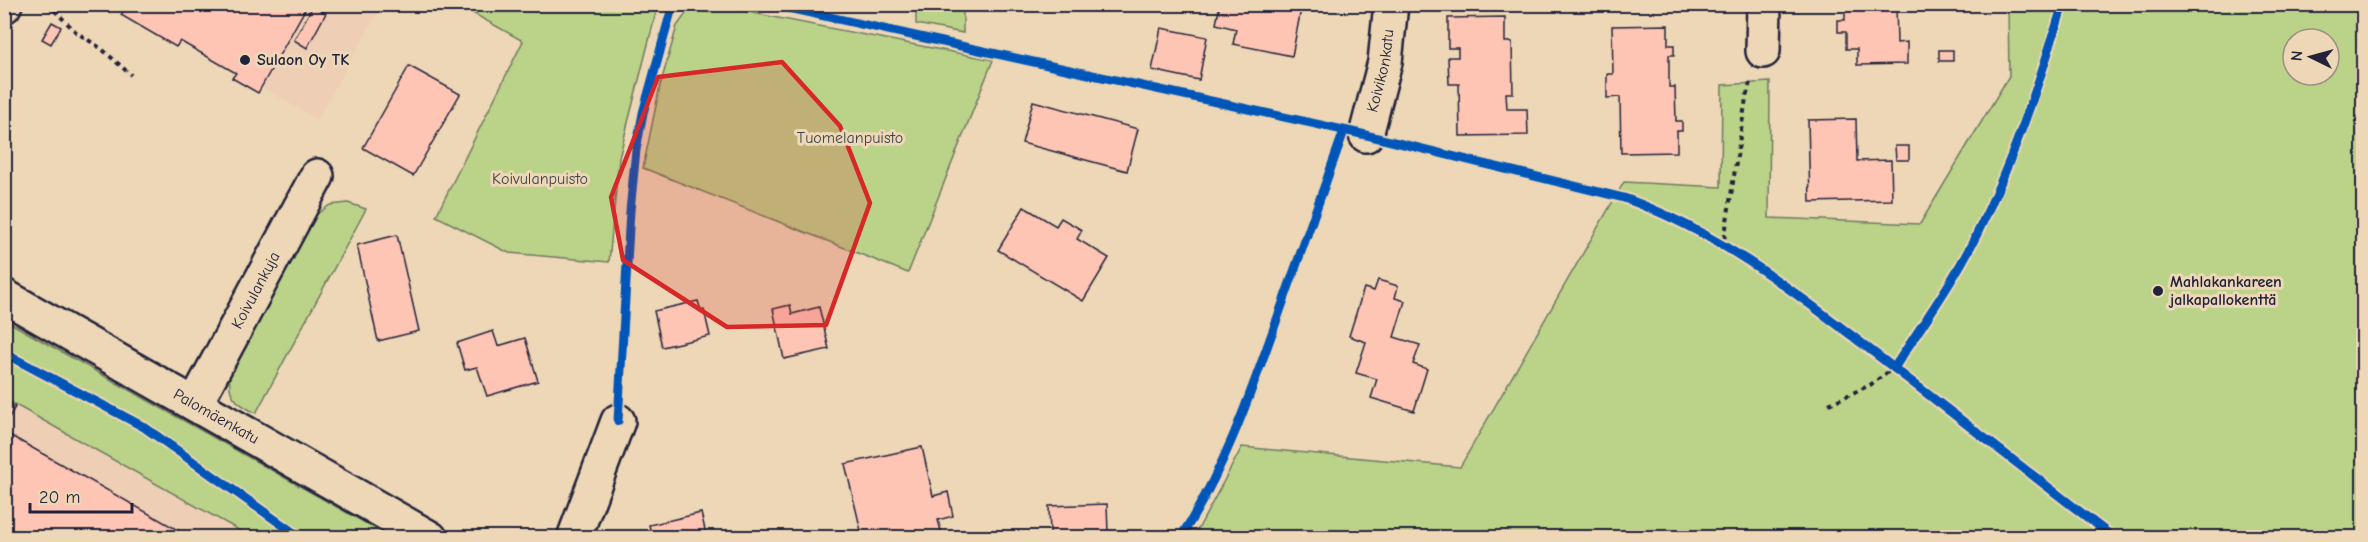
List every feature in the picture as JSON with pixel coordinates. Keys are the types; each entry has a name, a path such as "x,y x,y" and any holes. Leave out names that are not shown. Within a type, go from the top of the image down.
{"street":[{"name":"Koivikonkatu","path":"1366,135 1385,62 1391,4"},
{"path":"1763,51 1764,4"},
{"name":"Koivulankuja","path":"195,404 317,176"},
{"name":"Palomäenkatu","path":"4,296 430,537"},
{"path":"574,537 618,421"}],"path":[{"path":"48,4 76,32 102,50 131,75"},
{"path":"1723,247 1746,98 1752,75 1763,51"},
{"path":"1713,241 1733,253"},
{"path":"1829,404 1870,385 1894,368 1900,359"},
{"path":"1885,361 1903,375"}],"highlighted area":[{"path":"782,62 840,126 870,203 826,325 727,327 623,260 611,197 658,77"}],"shaded area":[{"path":"308,5 382,5 317,119 262,87"},
{"path":"5,366 285,537 5,537"}],"green space":[{"name":"Tuomelanpuisto","path":"698,4 993,60 908,273 643,168 660,86 677,26 690,8"},
{"name":"Koivulanpuisto","path":"458,5 658,5 619,158 609,262 509,253 436,216 523,41"},
{"path":"916,5 963,5 963,33 916,24"},
{"path":"2008,5 2363,5 2363,537 1194,537 1242,447 1460,467 1624,182 1721,187 1722,85 1770,82 1769,218 1920,224 2009,76"},
{"path":"348,203 366,209 256,413 239,403 231,392 233,357 311,218 330,205"},
{"path":"5,320 390,537 251,537 5,399"}],"building":[{"name":"Sulaon Oy TK","path":"127,4 308,4 258,93 232,78 236,73 180,41 176,47 121,15"},
{"path":"1220,4 1302,4 1292,56 1233,44 1236,29 1216,24"},
{"path":"1845,4 1896,4 1897,43 1907,42 1907,64 1857,65 1857,49 1846,49 1846,32 1838,32 1838,20 1845,20"},
{"path":"313,6 326,13 307,48 294,40"},
{"path":"1505,17 1505,42 1512,42 1513,93 1506,93 1507,109 1527,109 1528,135 1460,136 1459,84 1449,84 1448,57 1458,57 1458,48 1448,48 1448,18"},
{"path":"52,22 61,27 51,44 42,39"},
{"path":"1668,25 1668,45 1674,45 1674,55 1669,55 1669,87 1675,87 1676,121 1682,121 1682,131 1677,131 1677,152 1621,153 1620,97 1607,98 1607,74 1613,74 1612,26"},
{"path":"1161,28 1207,37 1199,80 1152,70"},
{"path":"1939,50 1953,50 1953,61 1939,61"},
{"path":"409,66 460,94 413,176 363,148"},
{"path":"1033,101 1138,129 1127,171 1022,143"},
{"path":"1856,119 1857,161 1891,160 1892,200 1810,202 1808,120"},
{"path":"1895,146 1909,146 1909,160 1896,160"},
{"path":"1024,207 1056,226 1061,218 1082,230 1077,239 1109,258 1083,301 998,250"},
{"path":"397,235 419,331 378,341 357,245"},
{"path":"1378,280 1398,286 1395,298 1405,301 1394,337 1420,345 1413,364 1427,369 1414,411 1371,398 1377,379 1356,373 1366,342 1349,336 1364,288 1374,291"},
{"path":"698,301 701,311 704,310 710,336 662,347 654,311"},
{"path":"790,305 792,314 819,307 829,349 784,359 773,309"},
{"path":"493,331 498,346 525,338 538,381 487,396 477,367 465,370 457,343"},
{"path":"4,401 15,407 4,426"},
{"path":"4,432 192,538 4,538"},
{"path":"922,447 933,496 948,492 953,516 938,520 943,538 851,538 862,535 845,464"},
{"path":"1107,504 1108,534 1050,535 1049,506"},
{"path":"701,513 707,538 652,538 649,525"}],"cycle path":[{"path":"618,421 630,211 636,150 643,113 673,4"},
{"path":"770,4 1366,135 1624,198 1696,230 1763,271 1828,317 2114,538"},
{"path":"1894,368 1937,303 1976,236 2002,179 2024,122 2063,4"},
{"path":"1180,538 1209,488 1245,407 1344,131"},
{"path":"4,353 144,427 301,538"}],"place":[{"name":"Sulaon Oy TK","path":"245,60"},
{"name":"Mahlakankareen jalkapallokenttä","path":"2158,291"}]}
